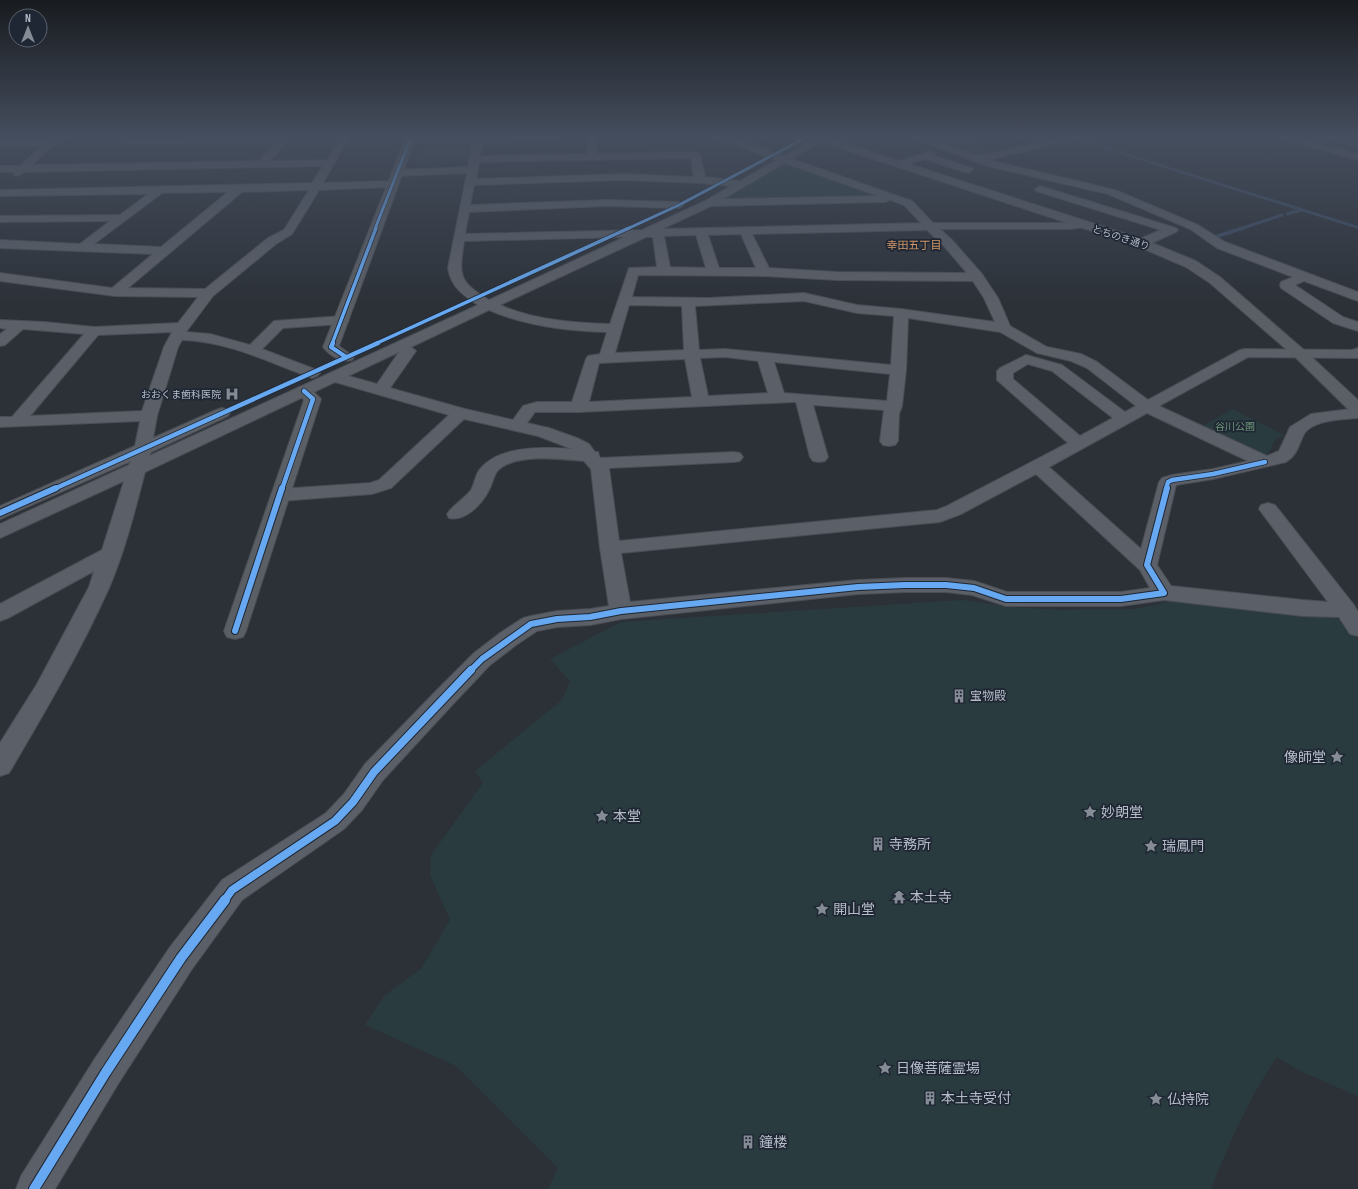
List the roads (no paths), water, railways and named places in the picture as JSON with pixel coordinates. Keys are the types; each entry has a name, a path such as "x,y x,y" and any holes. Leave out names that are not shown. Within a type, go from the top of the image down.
{"street":[{"path":"0,193 27,192"},
{"path":"83,247 157,192"},
{"path":"115,292 236,192"},
{"path":"0,766 46,690 99,587 111,554 143,448 149,416 171,348 180,331 208,292 272,241 288,232 312,192"},
{"path":"346,357 331,346 389,192"},
{"path":"468,192 454,268 456,278 467,292 513,316 582,327 614,328"},
{"path":"0,532 398,347 482,301 703,192"},
{"path":"3,507 143,448 346,357 651,233 728,192"},
{"path":"880,192 908,202 966,263 991,298 1004,328"},
{"name":"とちのき通り","path":"987,192 1141,243 1191,264 1215,280 1299,353 1358,409"},
{"path":"1053,192 1172,230 1141,243"},
{"path":"1112,192 1194,227 1220,245 1358,298"},
{"path":"710,203 898,199"},
{"path":"465,209 607,203 679,205"},
{"path":"0,219 122,218"},
{"path":"460,238 931,226 1071,226 1082,224"},
{"path":"745,231 764,272"},
{"path":"651,233 664,271"},
{"path":"700,233 714,272"},
{"path":"0,244 163,251"},
{"path":"606,358 632,271 764,272 837,276 977,278"},
{"path":"0,277 115,292 208,292"},
{"path":"1302,277 1286,285 1338,320 1358,327"},
{"path":"624,301 688,302 804,297 857,309 901,313 1004,328 1042,350 1076,357 1092,365 1147,407 1265,462"},
{"path":"688,302 692,355 702,400"},
{"path":"889,441 890,414 894,406 898,370 901,313"},
{"path":"252,352 279,324 342,320"},
{"path":"0,323 94,331 180,331 212,339 312,373"},
{"path":"0,342 19,325"},
{"path":"17,421 94,331"},
{"path":"380,391 409,351 398,347"},
{"path":"610,548 940,516 1038,466 1245,353 1356,354 1358,352"},
{"path":"579,407 593,359 725,353 898,370"},
{"path":"765,358 777,397"},
{"path":"1079,444 1005,380 1004,371 1026,359 1057,368 1124,419"},
{"path":"333,377 461,413 518,424 572,442 584,448 600,468 610,548 621,611"},
{"path":"235,631 313,399 304,391"},
{"path":"518,424 529,409 537,407 579,407 777,397 894,406"},
{"path":"803,399 819,457"},
{"path":"280,494 372,488 385,484 461,413"},
{"path":"1147,565 1168,482 1172,480 1220,473 1280,458 1287,454 1296,431 1317,417 1358,413"},
{"path":"0,422 149,416"},
{"path":"456,514 480,490 487,470 501,460 531,454 555,453 594,460 734,457"},
{"path":"1038,466 1147,565 1164,593"},
{"path":"1268,509 1346,610 1358,628"},
{"path":"0,613 111,554"},
{"path":"34,1189 106,1072 177,964 232,890 335,821 353,802 374,772 445,697 482,660 508,638 531,624 557,619 590,617 621,611 850,588 905,584 946,585 974,588 1006,599 1121,599 1164,593 1295,607 1346,610"}],"water":[{"path":"1242,192 1251,192 1358,226 1358,229"}],"waterway":[{"path":"1287,214 1301,210"},
{"path":"1243,228 1282,215"},
{"path":"1215,237 1243,228"}],"place":[{"name":"おおくま歯科医院","path":"232,394"},
{"name":"宝物殿","path":"959,696"},
{"name":"像師堂","path":"1337,757"},
{"name":"妙朗堂","path":"1090,812"},
{"name":"本堂","path":"602,816"},
{"name":"寺務所","path":"878,844"},
{"name":"瑞鳳門","path":"1151,846"},
{"name":"本土寺","path":"899,897"},
{"name":"開山堂","path":"822,909"},
{"name":"日像菩薩霊場","path":"885,1068"},
{"name":"本土寺受付","path":"930,1098"},
{"name":"仏持院","path":"1156,1099"},
{"name":"鐘楼","path":"748,1142"}],"district":[{"name":"幸田五丁目","path":"914,245"}],"park label":[{"name":"谷川公園","path":"1235,426"}]}
